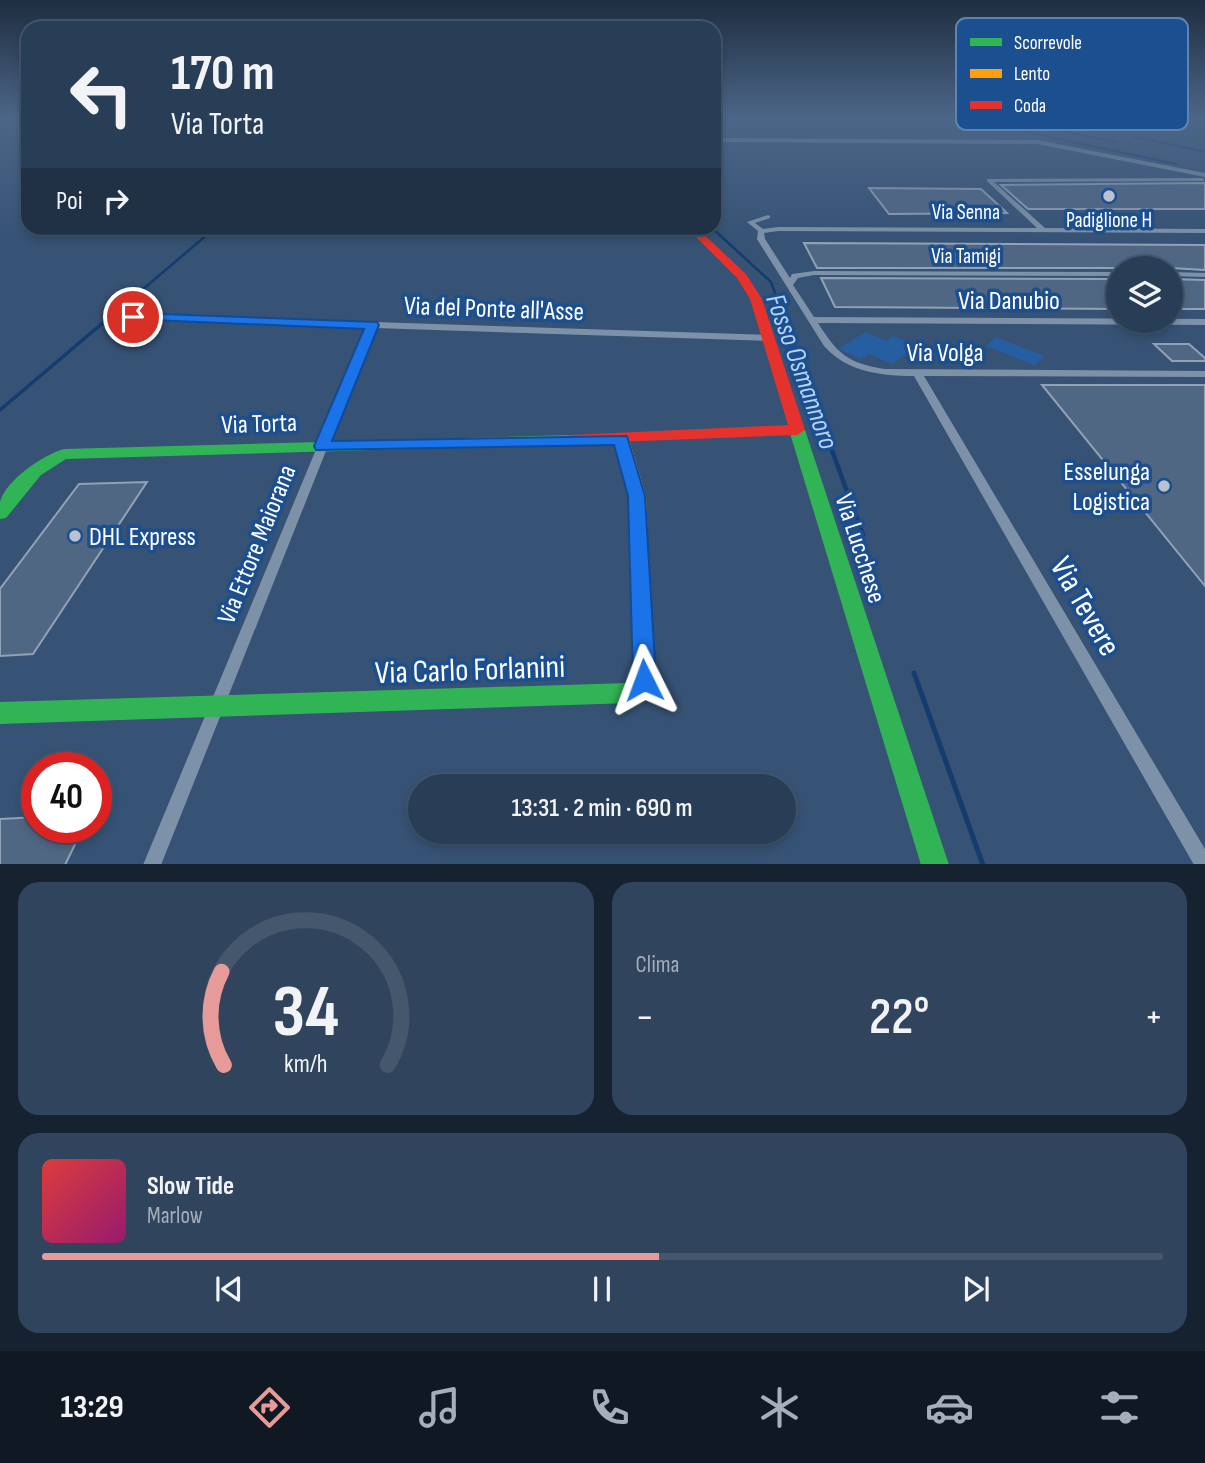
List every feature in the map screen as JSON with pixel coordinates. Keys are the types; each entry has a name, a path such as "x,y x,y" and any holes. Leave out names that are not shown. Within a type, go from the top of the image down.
{"street":[{"path":"1113,158 1205,177"},
{"path":"1043,230 988,180 1205,177"},
{"path":"762,231 750,222 768,217"},
{"name":"Via Senna","path":"762,231 1205,231"},
{"name":"Via Volga","path":"762,231 760,236 776,263 828,346 841,359 881,371 919,376 948,372 1205,374"},
{"name":"Via Lucchese","path":"699,235 748,283 769,338 935,864"},
{"name":"Via Tamigi","path":"776,263 792,270 814,273 1106,274"},
{"name":"Via Tamigi","path":"790,284 790,280 795,276 814,273"},
{"path":"1183,275 1205,275"},
{"name":"Via del Ponte all'Asse","path":"133,317 769,338"},
{"name":"Via Danubio","path":"812,320 1205,322"},
{"name":"Via Ettore Maiorana","path":"152,864 372,325"},
{"name":"Via Tevere","path":"919,376 1205,864"},
{"name":"Via Torta","path":"0,513 40,466 58,454 621,439 797,429"},
{"name":"Via Carlo Forlanini","path":"218,704 631,693 639,688 644,680 637,496 621,439"},
{"path":"0,713 218,704"}],"shaded area":[{"path":"865,332 886,341 893,336 916,345 892,364 869,354 861,359 839,349"},
{"path":"996,337 1044,356 1035,365 986,346"}],"building":[{"name":"Padiglione H","path":"1205,183 1205,209 1028,209 1001,185"},
{"path":"869,188 981,189 1007,213 889,214"},
{"path":"804,243 1205,245 1205,270 1183,269 1183,256 1106,256 1106,268 817,268"},
{"path":"821,278 1106,279 1106,309 835,307"},
{"path":"1183,279 1205,280 1205,309 1183,309"},
{"path":"1154,344 1189,344 1205,361 1172,361"},
{"name":"Esselunga Logistica","path":"1042,385 1205,385 1205,586"},
{"name":"DHL Express","path":"147,482 33,654 0,656 0,589 79,484"},
{"path":"21,818 21,843 76,843 65,864 0,864 0,819"}],"waterway":[{"path":"1150,158 1176,164"},
{"path":"122,307 207,235"},
{"name":"Fosso Osmannoro","path":"720,235 771,282 780,307"},
{"path":"0,410 124,305"},
{"name":"Fosso Osmannoro","path":"780,305 831,446"},
{"name":"Fosso Osmannoro","path":"830,445 863,535"},
{"name":"Fosso Osmannoro","path":"914,673 983,864"}],"traffic: fast":[{"path":"797,430 935,864"},
{"path":"0,513 35,471 53,458 64,454 571,440"},
{"path":"0,713 631,693 640,688 644,680 640,584"}],"traffic: slow":[{"path":"621,439 637,496 640,584"}],"traffic: jam":[{"path":"699,235 742,276 756,299 797,430"},
{"path":"571,440 797,429"}],"place":[{"name":"Padiglione H","path":"1109,196"},
{"name":"Esselunga Logistica","path":"1164,486"},
{"name":"DHL Express","path":"75,536"}],"route":[{"path":"133,317 372,325 322,446 621,439 637,496 644,680"}]}
